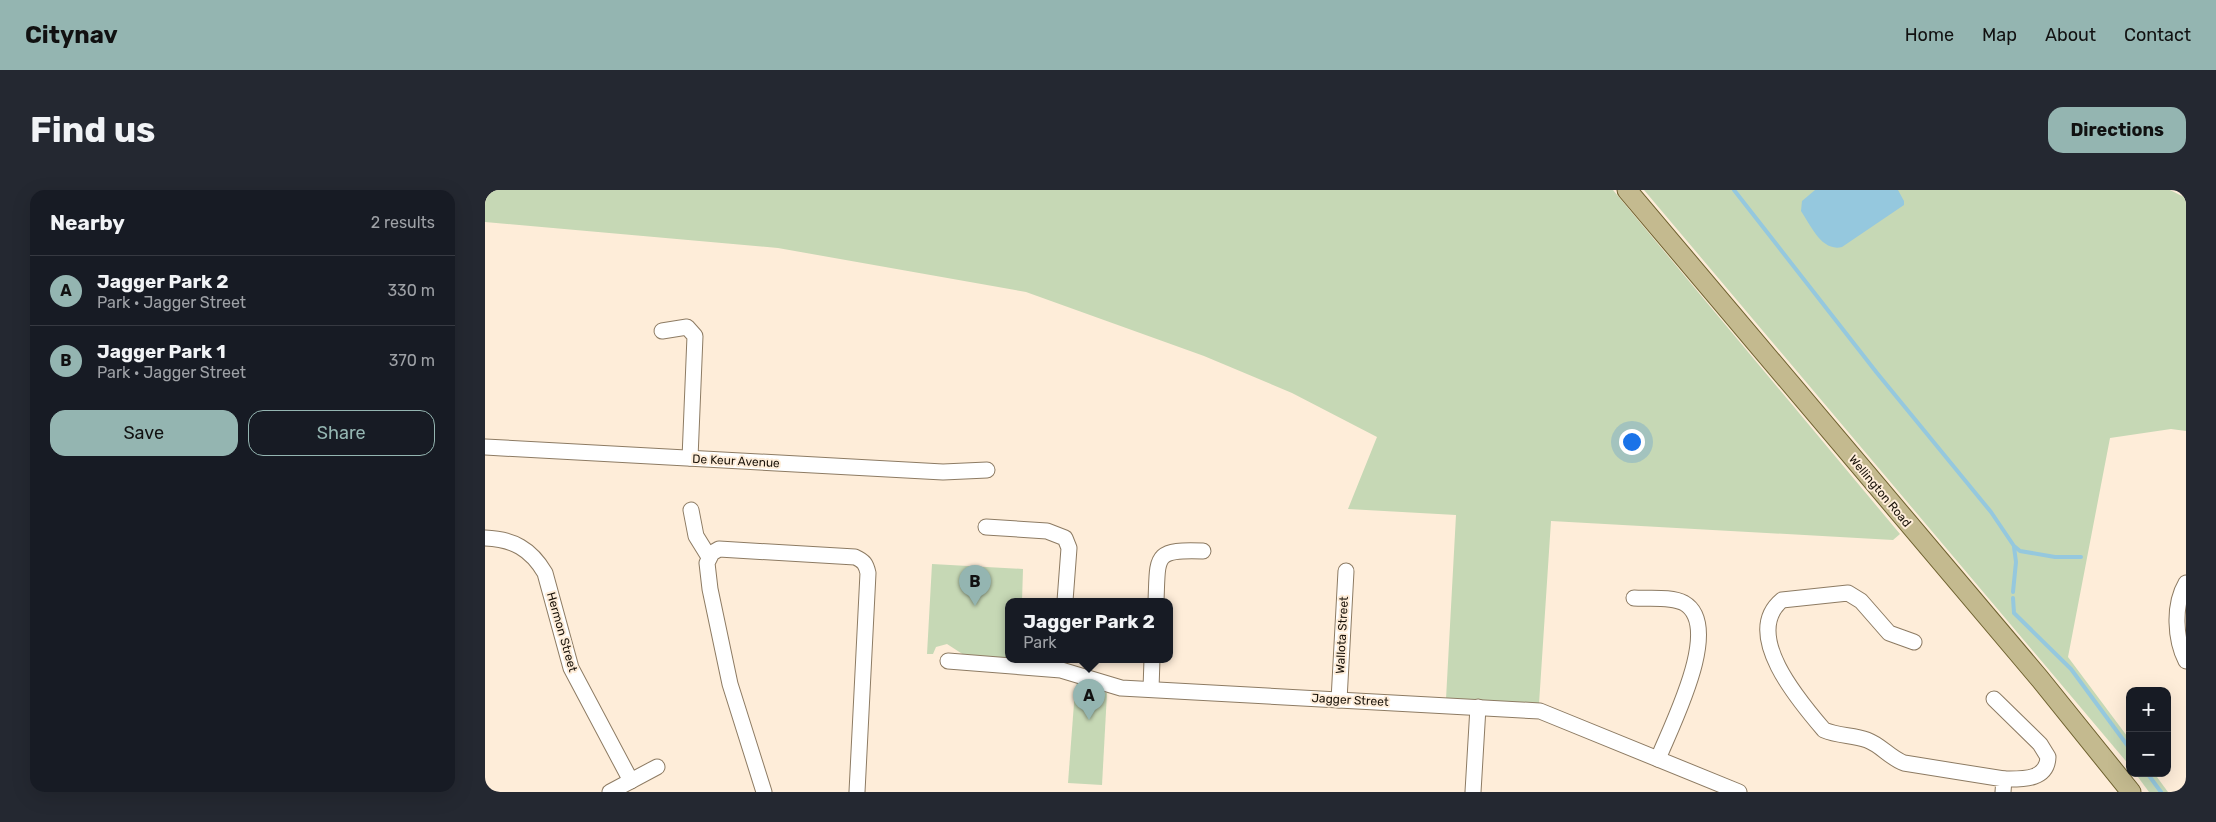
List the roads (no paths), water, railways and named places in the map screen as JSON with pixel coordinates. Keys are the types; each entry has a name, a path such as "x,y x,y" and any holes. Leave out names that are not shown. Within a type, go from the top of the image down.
{"main road":[{"name":"Wellington Road","path":"1627,190 2040,679 2131,792"}],"street":[{"path":"662,330 687,327 695,336 690,458"},
{"name":"De Keur Avenue","path":"485,447 943,472 987,470"},
{"path":"691,510 696,536 709,557 707,572 730,684 764,792"},
{"path":"986,528 1047,531 1065,538 1069,548 1065,598"},
{"name":"Hermon Street","path":"485,538 513,542 524,548 539,563 545,573 571,668 631,781"},
{"path":"709,557 719,549 855,557 863,560 868,573 857,792"},
{"path":"1156,598 1157,570 1160,558 1176,550 1203,551"},
{"name":"Wallota Street","path":"1339,700 1346,571"},
{"path":"2183,588 2178,604 2178,641 2186,661"},
{"path":"1913,642 1889,633 1861,601 1848,593 1783,600 1775,606 1769,636 1771,653 1777,668 1825,730 1834,734 1868,740 1895,760 1904,763 2003,785 2033,777 2045,768 2048,757 2040,744 1994,699"},
{"path":"1634,598 1683,603 1692,611 1698,622 1699,636 1691,676 1658,759"},
{"name":"Jagger Street","path":"948,661 1062,665 1114,686 1547,713 1732,791"},
{"path":"1151,689 1152,663"},
{"path":"1473,792 1478,708"},
{"path":"610,792 657,767"}],"water":[{"path":"1815,190 1898,190 1904,205 1842,247 1835,248 1823,242 1801,211 1802,201"}],"waterway":[{"path":"1734,190 1877,373 1991,512 2014,546 2020,551 2055,557 2081,557"},
{"path":"2013,592 2016,562 2014,547"},
{"path":"2013,598 2014,613 2071,669 2126,744"},
{"path":"2150,777 2161,792"}],"place":[{"name":"Jagger Park 1","path":"975,606"},
{"name":"Jagger Park 2","path":"1089,720"}]}
